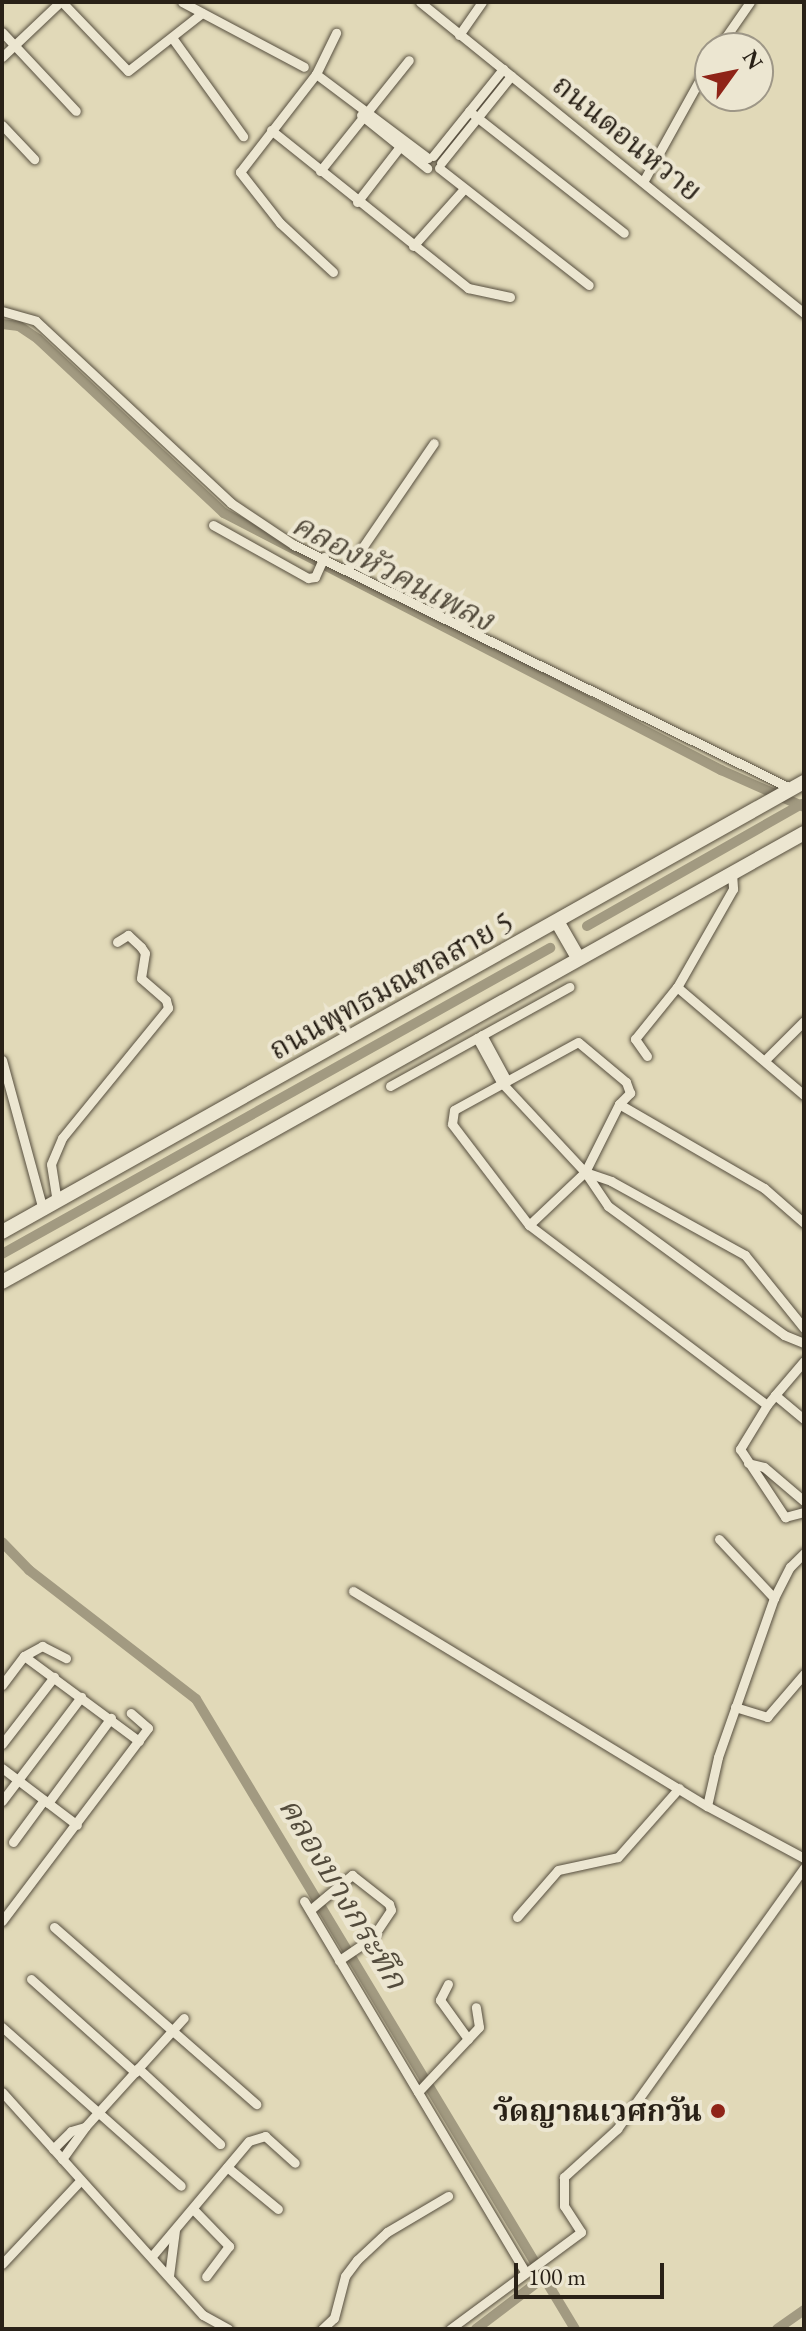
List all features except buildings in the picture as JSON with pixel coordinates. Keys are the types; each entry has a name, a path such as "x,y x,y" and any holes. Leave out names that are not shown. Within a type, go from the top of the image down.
{"main road":[{"name":"ถนนพุทธมณฑลสาย 5","path":"2,1232 798,786"},
{"path":"2,1282 577,956 804,833"},
{"path":"558,923 577,956"}],"street":[{"path":"2,57 61,2 128,71 173,39 202,13"},
{"path":"182,2 304,67"},
{"name":"ถนนดอนหวาย","path":"420,2 804,313"},
{"path":"459,35 482,2"},
{"path":"729,32 750,2"},
{"path":"2,32 76,111"},
{"path":"333,272 280,223 240,172 316,74 336,33"},
{"path":"173,39 243,136"},
{"path":"320,171 409,60"},
{"path":"434,163 507,72"},
{"path":"316,74 402,144 434,163 589,285"},
{"path":"643,182 694,90"},
{"path":"473,114 624,233"},
{"path":"2,125 34,159"},
{"path":"271,130 357,202 478,293 510,297"},
{"path":"357,202 402,144"},
{"path":"413,246 464,189"},
{"path":"2,311 36,321 231,503 294,545 323,560 349,567 642,719 798,786"},
{"path":"349,567 434,443"},
{"path":"213,525 308,578 316,574 323,560"},
{"path":"647,1056 635,1039 677,987 733,889 732,873"},
{"path":"57,1202 51,1164 62,1138 168,1008 166,1000 141,978 145,953 141,947 128,935 117,942"},
{"path":"390,1086 569,987"},
{"path":"677,987 767,1058 804,1095"},
{"path":"512,993 522,1013"},
{"path":"767,1058 804,1021"},
{"path":"480,1037 505,1083 585,1172 608,1206 784,1335 804,1343"},
{"path":"529,1225 585,1172 630,1087 578,1042 450,1117 529,1225 767,1405"},
{"path":"2,1060 43,1210"},
{"path":"619,1104 764,1188 804,1223"},
{"path":"585,1172 611,1181 745,1255 804,1328"},
{"path":"804,1361 767,1405 741,1446 748,1463 785,1517 804,1512"},
{"path":"775,1395 804,1419"},
{"path":"748,1463 764,1467 804,1501"},
{"path":"719,1539 774,1598"},
{"path":"707,1806 735,1707 774,1598 790,1567 804,1553"},
{"path":"353,1591 707,1806 804,1858"},
{"path":"2,1685 24,1656 42,1646 66,1658"},
{"path":"24,1656 139,1741"},
{"path":"735,1707 767,1717 804,1674"},
{"path":"2,1744 54,1677"},
{"path":"2,1801 81,1697"},
{"path":"2,1921 148,1728 131,1713"},
{"path":"13,1842 111,1718"},
{"path":"2,1768 77,1825"},
{"path":"517,1917 558,1870 618,1857 679,1788"},
{"path":"450,2329 581,2232 564,2206 564,2177 617,2129 804,1868"},
{"path":"311,1910 326,1901 352,1875 389,1904 386,1919 362,1945 340,1959"},
{"path":"304,1901 421,2089 528,2270"},
{"path":"54,1927 256,2104"},
{"path":"31,1979 220,2144"},
{"path":"448,1984 440,2000 468,2039"},
{"path":"421,2089 482,2022 476,2007"},
{"path":"62,2159 85,2127 184,2018"},
{"path":"2,2027 181,2186"},
{"path":"2,2092 203,2315 228,2329"},
{"path":"53,2149 71,2131 85,2127"},
{"path":"152,2256 249,2141 265,2136 295,2163"},
{"path":"227,2167 278,2209"},
{"path":"2,2264 81,2180"},
{"path":"322,2329 334,2318 345,2276 357,2260 398,2224 448,2196"},
{"path":"193,2209 229,2246 206,2276"},
{"path":"169,2276 175,2230"}],"waterway":[{"name":"คลองหัวคนเพลง","path":"2,324 19,326 38,339 224,513 721,770 804,807"},
{"path":"587,926 802,804"},
{"path":"2,1254 550,948"},
{"name":"คลองบางกระทึก","path":"2,1542 29,1570 196,1699 575,2329"},
{"path":"476,2329 543,2278"},
{"path":"777,2329 804,2310"}],"place":[{"name":"วัดญาณเวศกวัน","path":"718,2111"}]}
